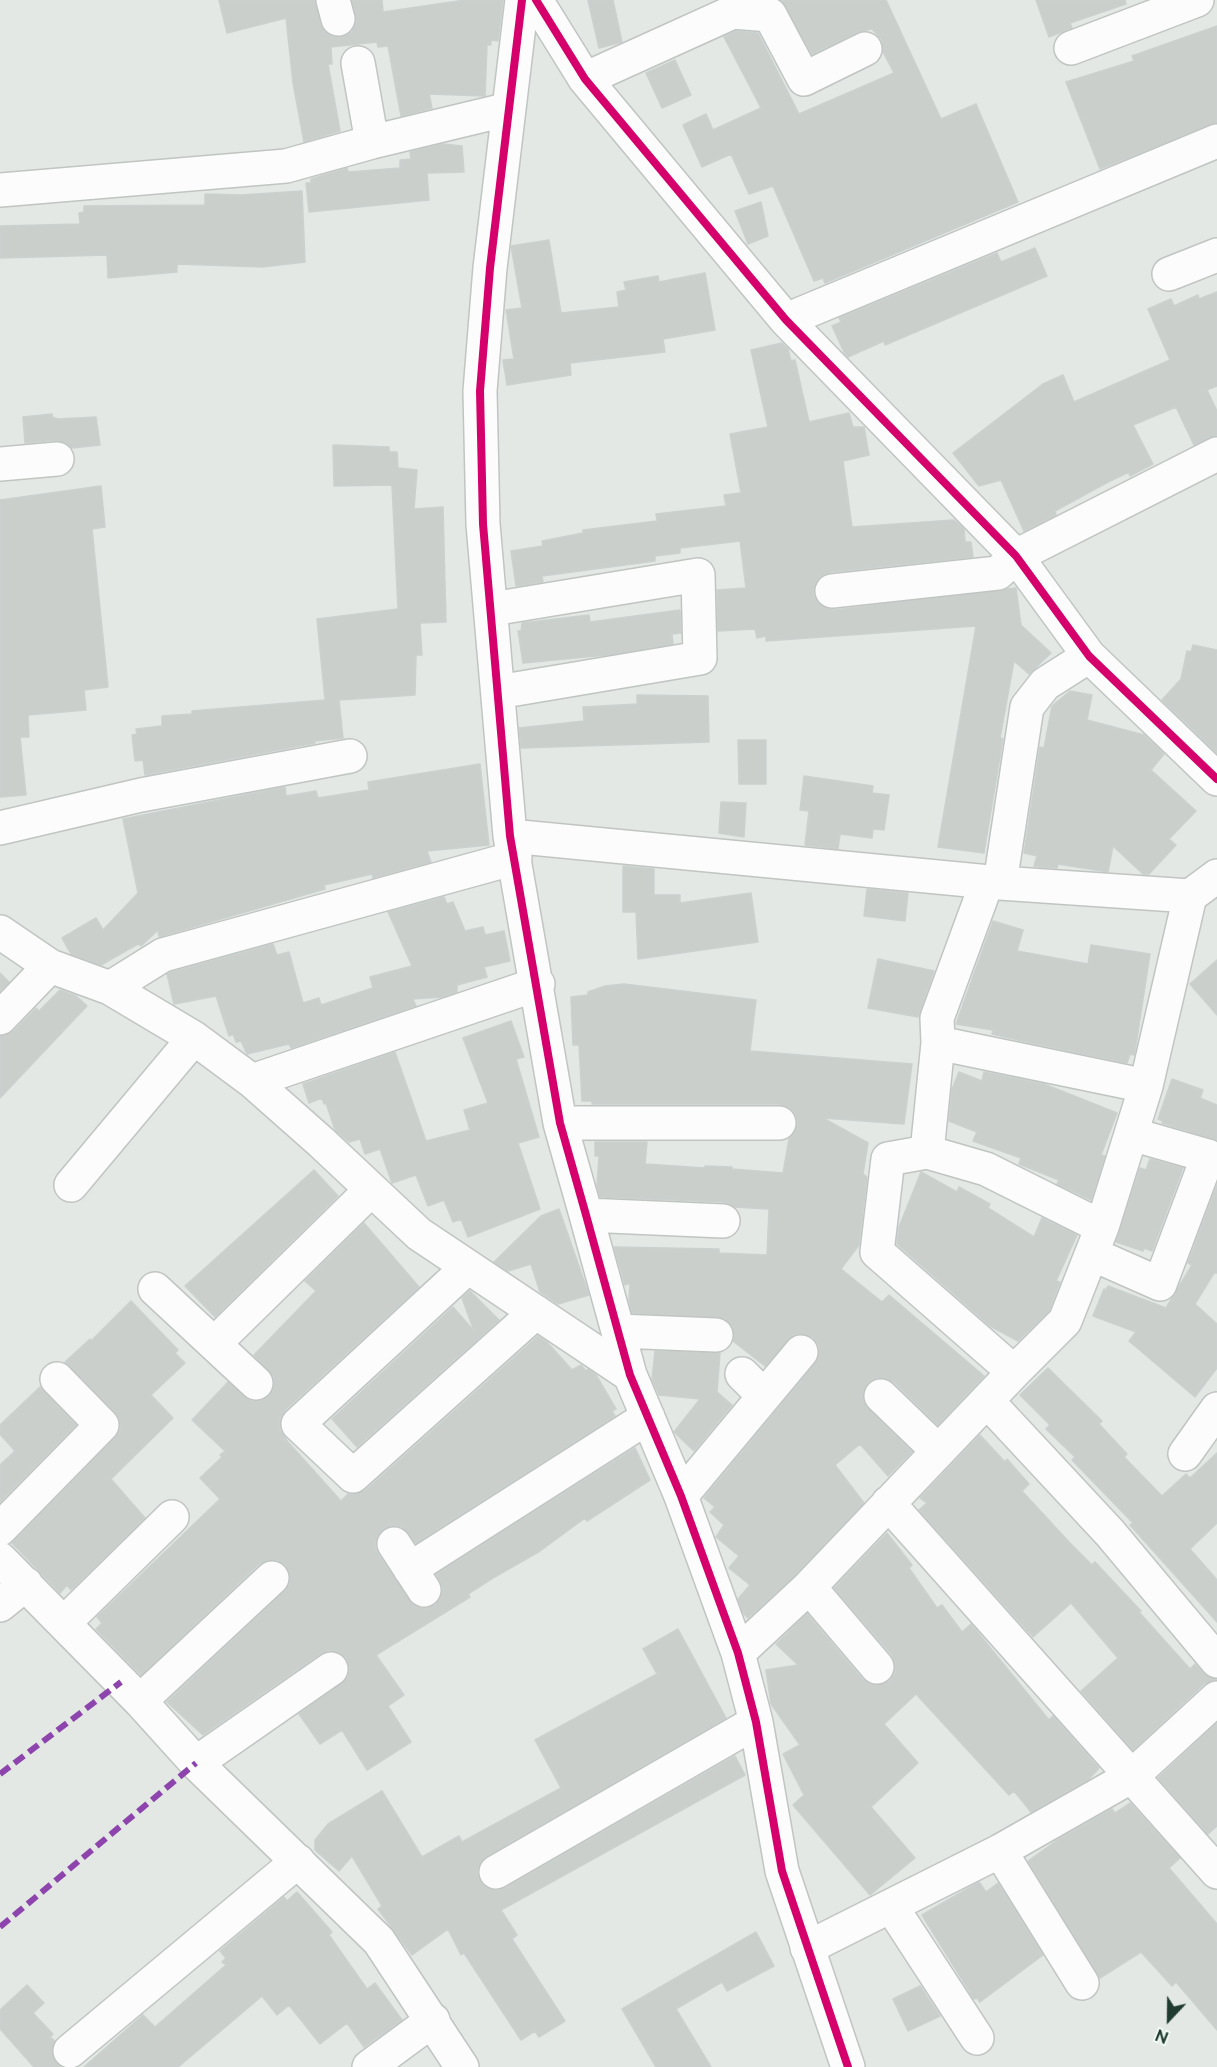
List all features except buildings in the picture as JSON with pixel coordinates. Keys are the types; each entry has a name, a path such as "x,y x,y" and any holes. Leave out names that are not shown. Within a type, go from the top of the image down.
{"street":[{"path":"522,0 490,268 480,391 483,524 513,847 560,1123 630,1375 681,1496 738,1653 756,1722 782,1871 848,2067"},
{"path":"536,0 585,79 786,320 1016,556 1089,656 1217,779"},
{"path":"1071,48 1197,0"},
{"path":"585,79 733,12 770,15 804,79 865,49"},
{"path":"358,63 372,142"},
{"path":"0,190 286,166 372,142 509,109"},
{"path":"786,320 1217,141"},
{"path":"1169,273 1217,255"},
{"path":"832,591 998,573 1016,556 1217,453"},
{"path":"0,464 57,459"},
{"path":"492,609 698,575 700,658 498,692"},
{"path":"927,1152 938,1043 937,1018 993,883 1027,707 1045,684 1089,656"},
{"path":"0,828 141,795 350,756"},
{"path":"110,987 163,954 513,847 1190,896 1217,876"},
{"path":"738,1653 809,1587 1065,1321 1097,1241 1146,1086 1190,896"},
{"path":"0,932 50,966 110,987 194,1038 252,1081 419,1234 630,1375"},
{"path":"0,1018 50,966"},
{"path":"252,1081 538,984"},
{"path":"71,1185 194,1038"},
{"path":"938,1043 1146,1086"},
{"path":"560,1123 779,1122"},
{"path":"1014,1372 877,1252 888,1159 927,1152 986,1169 1160,1284 1208,1156 1131,1134"},
{"path":"214,1344 371,1190"},
{"path":"586,1215 723,1221"},
{"path":"468,1267 298,1424 353,1476 536,1312"},
{"path":"156,1289 256,1383"},
{"path":"618,1331 716,1335"},
{"path":"681,1496 753,1385 801,1352"},
{"path":"0,1529 102,1425 57,1379"},
{"path":"881,1396 938,1451"},
{"path":"987,1401 1110,1533 1217,1661"},
{"path":"1185,1454 1217,1409"},
{"path":"409,1568 648,1417"},
{"path":"888,1503 1217,1872"},
{"path":"64,1623 172,1517"},
{"path":"0,1559 140,1701 196,1763 379,1941 434,2020 462,2067"},
{"path":"140,1701 272,1578"},
{"path":"0,1605 26,1584"},
{"path":"809,1587 877,1667"},
{"path":"196,1763 331,1669"},
{"path":"807,1948 1000,1851 1132,1776 1217,1698"},
{"path":"496,1872 756,1722"},
{"path":"1000,1851 1082,1983"},
{"path":"70,2051 298,1861"},
{"path":"891,1906 977,2038"},
{"path":"369,2067 434,2020"}],"marked path":[{"path":"0,1774 121,1682"},
{"path":"0,1927 196,1763"}],"cycle path":[{"path":"522,0 490,268 480,391 483,524 510,836 560,1123 630,1375 681,1496 738,1653 756,1722 782,1871 848,2067"},
{"path":"536,0 585,79 786,320 1016,556 1089,656 1217,779"}]}
